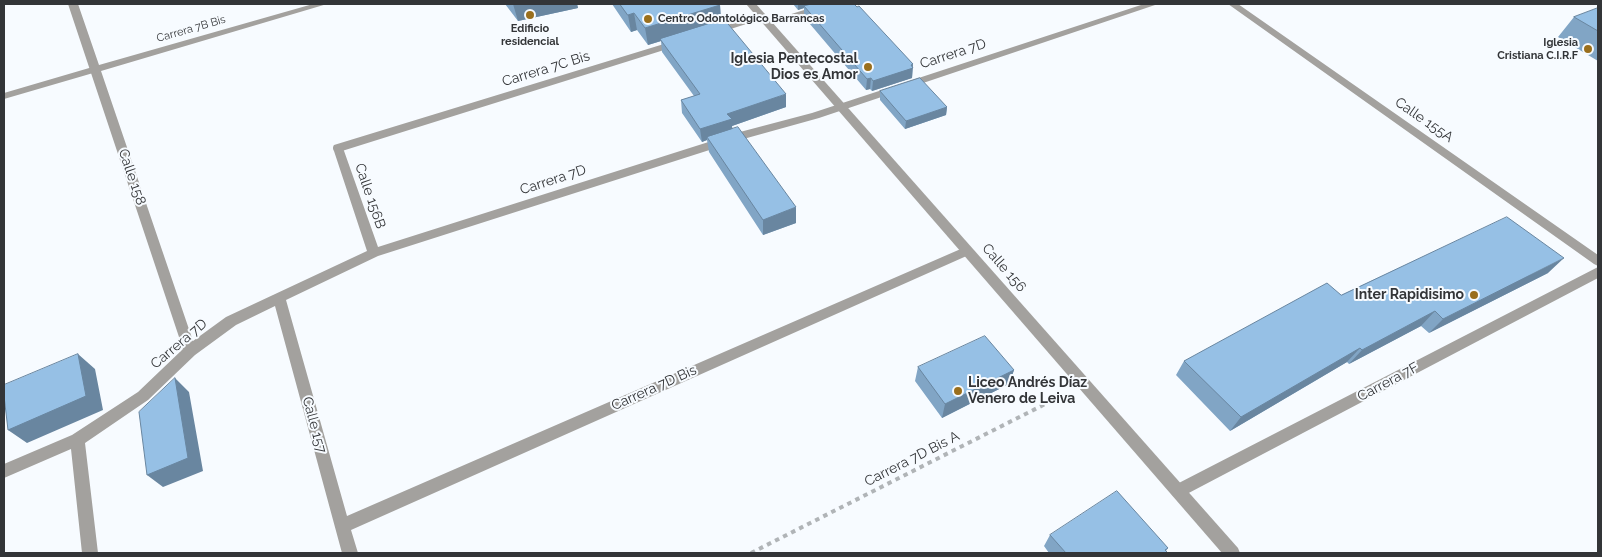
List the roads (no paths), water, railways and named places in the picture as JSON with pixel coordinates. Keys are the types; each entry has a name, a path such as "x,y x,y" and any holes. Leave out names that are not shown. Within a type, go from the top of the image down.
{"street":[{"name":"Calle 158","path":"74,4 190,351"},
{"name":"Carrera 7B Bis","path":"4,96 322,4"},
{"name":"Calle 156","path":"752,4 840,107 1178,491 1227,552"},
{"path":"706,34 832,4"},
{"name":"Carrera 7D","path":"4,471 77,440 143,396 190,351 231,321 374,253 744,135 840,107 1153,4"},
{"name":"Calle 155A","path":"1232,4 1598,261"},
{"name":"Carrera 7C Bis","path":"338,148 687,40"},
{"name":"Calle 156B","path":"338,148 374,253"},
{"name":"Carrera 7D Bis","path":"342,526 967,250"},
{"name":"Carrera 7F","path":"1178,491 1598,272"},
{"name":"Calle 157","path":"278,297 350,553"},
{"path":"77,440 90,553"}],"place":[{"name":"Edificio residencial","path":"530,15"},
{"name":"Centro Odontológico Barrancas","path":"648,19"},
{"name":"Iglesia Cristiana C.I.R.F","path":"1588,49"},
{"name":"Iglesia Pentecostal Dios es Amor","path":"868,67"},
{"name":"Inter Rapidisimo","path":"1474,295"},
{"name":"Liceo Andrés Díaz Venero de Leiva","path":"958,391"}]}
